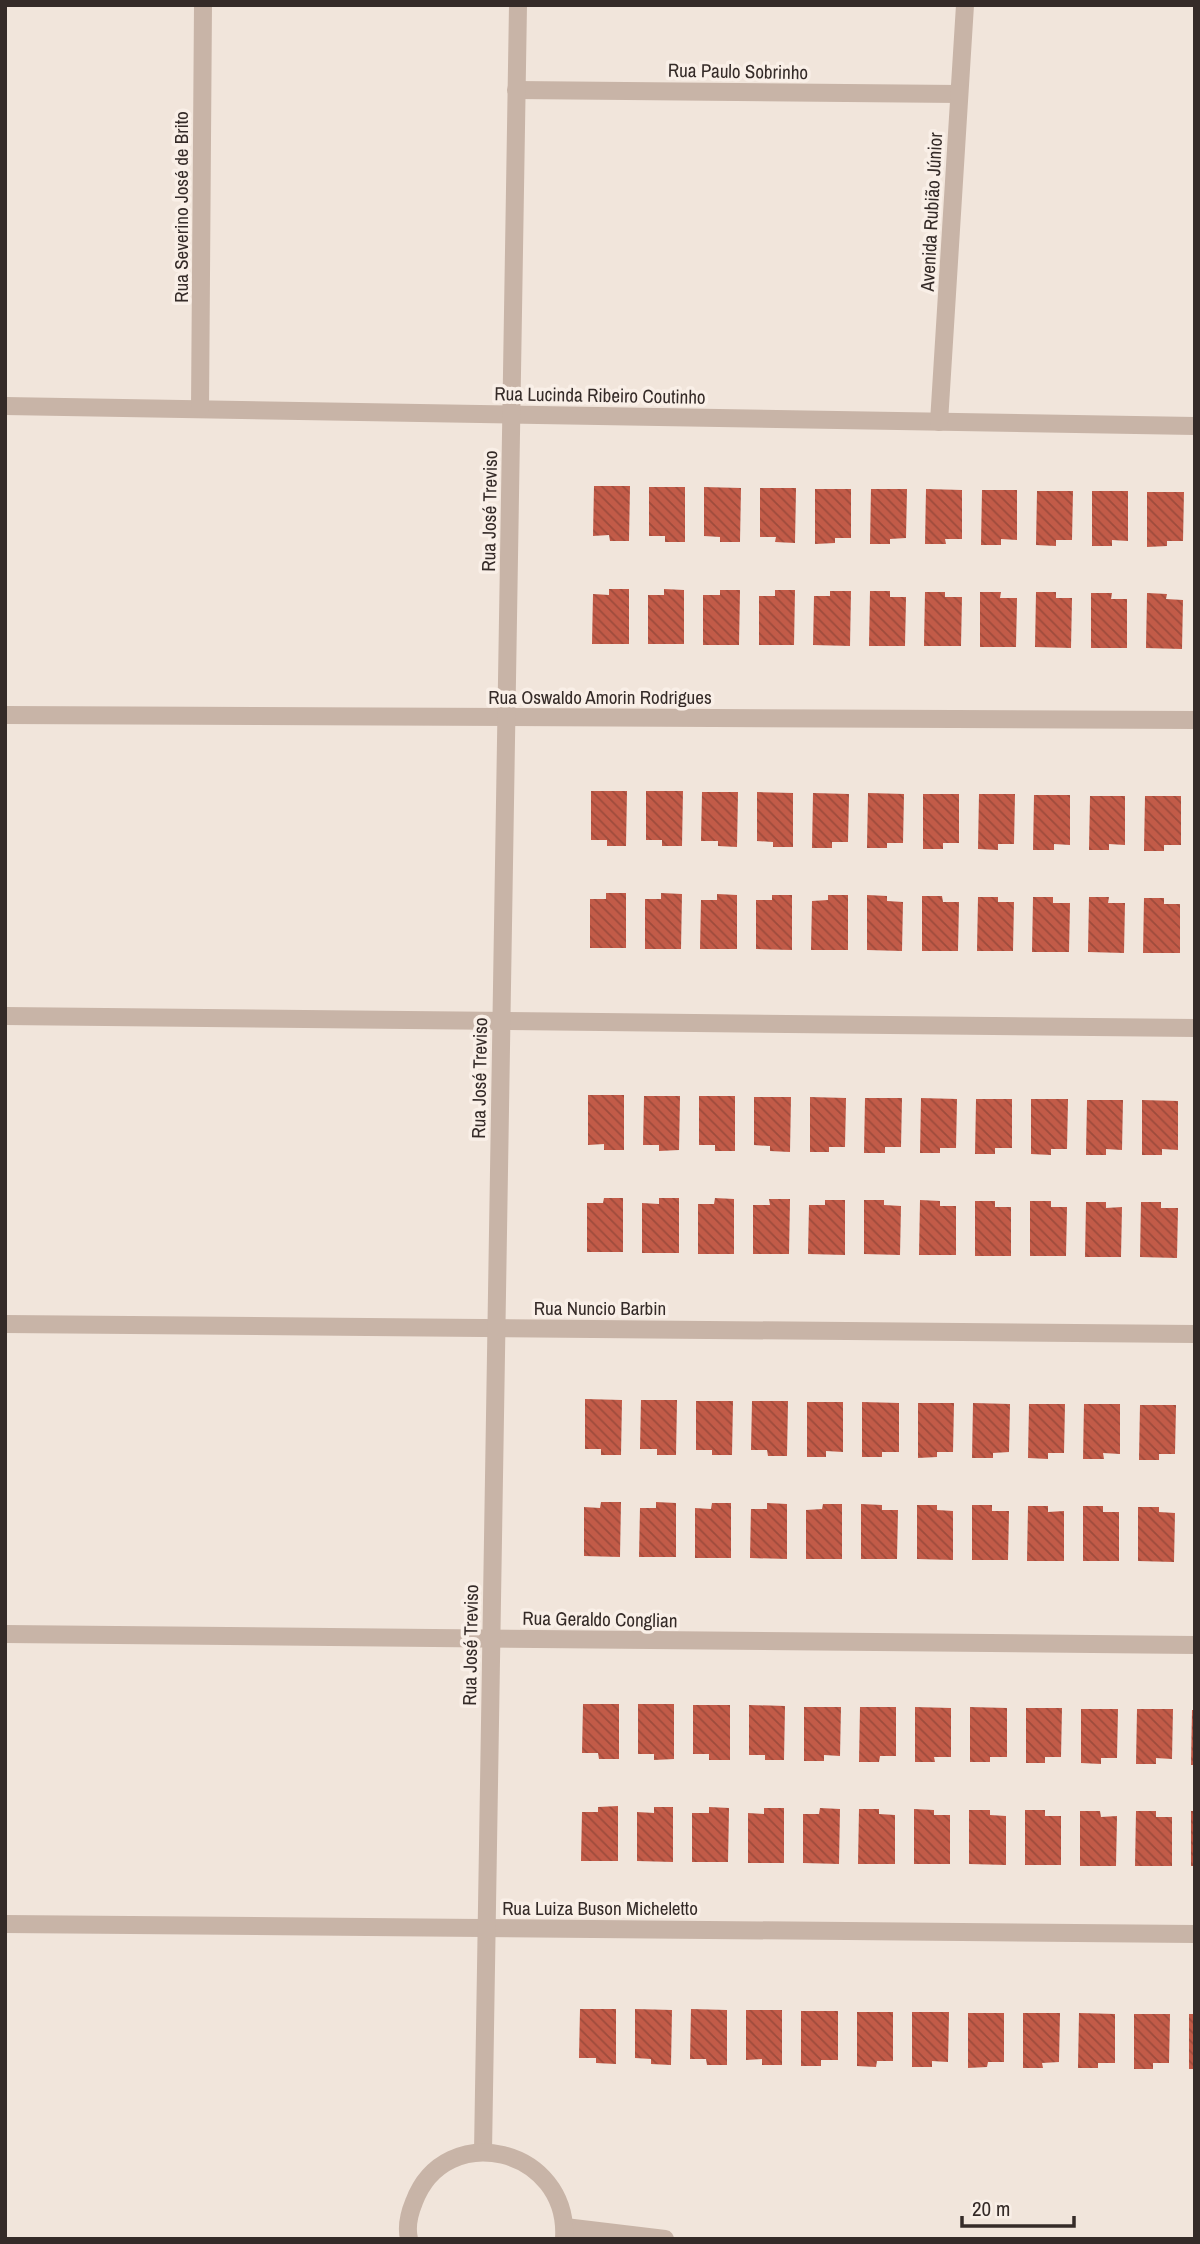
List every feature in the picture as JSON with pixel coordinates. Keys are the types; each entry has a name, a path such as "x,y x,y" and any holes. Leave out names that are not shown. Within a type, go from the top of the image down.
{"street":[{"name":"Rua Severino José de Brito","path":"200,409 203,5"},
{"name":"Rua José Treviso","path":"483,2152 518,5"},
{"name":"Avenida Rubião Júnior","path":"939,422 965,5"},
{"name":"Rua Paulo Sobrinho","path":"516,90 959,94"},
{"name":"Rua Lucinda Ribeiro Coutinho","path":"5,406 1195,426"},
{"name":"Rua Oswaldo Amorin Rodrigues","path":"5,715 1195,720"},
{"path":"5,1016 1195,1028"},
{"name":"Rua Nuncio Barbin","path":"5,1324 1195,1334"},
{"name":"Rua Geraldo Conglian","path":"5,1634 1195,1645"},
{"name":"Rua Luiza Buson Micheletto","path":"5,1924 1195,1934"},
{"path":"409,2239 410,2213 417,2194 429,2177 444,2164 463,2155 483,2152 504,2154 523,2161 540,2172 553,2188 562,2207 565,2233 665,2239"}],"building":[{"path":"594,486 630,486 629,541 610,541 609,535 593,536"},
{"path":"649,487 685,487 685,542 665,542 665,536 649,536"},
{"path":"704,487 741,488 740,542 720,542 720,537 704,536"},
{"path":"760,488 796,488 795,543 775,542 776,537 760,537"},
{"path":"815,489 851,489 851,538 835,538 835,543 815,544"},
{"path":"871,489 907,489 906,538 890,539 890,544 870,544"},
{"path":"926,489 962,490 962,539 945,539 946,544 925,544"},
{"path":"982,490 1017,490 1017,540 1001,539 1001,545 981,545"},
{"path":"1037,491 1073,491 1072,540 1056,540 1056,546 1036,545"},
{"path":"1092,491 1128,491 1128,541 1112,540 1112,546 1092,546"},
{"path":"1147,492 1184,492 1183,541 1167,541 1167,546 1147,547"},
{"path":"609,589 629,589 629,644 592,644 593,594 609,595"},
{"path":"664,589 684,590 684,644 648,644 648,595 664,595"},
{"path":"720,590 740,590 739,645 703,645 703,595 720,595"},
{"path":"775,590 795,590 794,645 759,645 759,596 775,596"},
{"path":"830,591 851,591 850,646 813,645 814,596 830,596"},
{"path":"870,591 890,591 890,597 906,597 905,646 869,646"},
{"path":"925,592 945,592 945,597 962,597 961,646 924,646"},
{"path":"980,592 1001,592 1000,598 1017,598 1016,647 980,647"},
{"path":"1036,592 1056,592 1056,598 1072,598 1071,648 1035,647"},
{"path":"1091,593 1112,593 1111,599 1127,599 1127,648 1091,648"},
{"path":"1147,593 1167,594 1166,599 1183,600 1182,649 1146,648"},
{"path":"591,791 627,791 626,846 607,846 607,840 591,840"},
{"path":"646,791 683,791 682,846 662,846 662,840 646,840"},
{"path":"702,792 738,792 737,847 718,846 718,841 701,841"},
{"path":"757,792 793,793 793,847 773,847 773,842 757,841"},
{"path":"813,793 849,794 848,842 832,842 832,848 812,848"},
{"path":"868,793 904,794 903,843 887,843 887,848 867,848"},
{"path":"923,794 959,794 959,843 943,843 943,849 923,849"},
{"path":"979,794 1015,794 1014,844 998,844 998,850 978,849"},
{"path":"1034,795 1070,795 1070,845 1054,844 1054,850 1033,850"},
{"path":"1090,796 1125,796 1125,845 1109,844 1109,850 1089,850"},
{"path":"1145,796 1181,796 1181,845 1164,845 1164,851 1144,851"},
{"path":"606,893 626,893 626,948 590,948 590,899 606,899"},
{"path":"661,893 682,894 681,949 645,949 645,899 661,899"},
{"path":"717,894 737,895 737,949 700,949 701,900 717,900"},
{"path":"772,895 792,895 792,950 756,949 756,900 772,900"},
{"path":"828,895 848,895 848,950 811,950 812,901 828,900"},
{"path":"867,895 887,896 887,901 903,902 902,951 867,950"},
{"path":"922,896 942,896 943,902 959,902 958,951 922,951"},
{"path":"978,897 998,897 998,902 1014,902 1013,951 977,951"},
{"path":"1033,897 1053,897 1053,903 1070,903 1069,952 1032,952"},
{"path":"1089,897 1109,897 1108,903 1125,903 1124,953 1088,952"},
{"path":"1144,898 1164,898 1164,904 1180,904 1180,953 1143,953"},
{"path":"588,1095 624,1095 624,1150 604,1150 604,1144 588,1145"},
{"path":"644,1096 680,1096 679,1150 659,1151 659,1145 643,1145"},
{"path":"699,1096 735,1096 735,1151 715,1151 715,1145 699,1145"},
{"path":"754,1097 791,1097 790,1152 770,1151 770,1146 754,1145"},
{"path":"810,1097 846,1098 845,1147 829,1147 829,1152 810,1152"},
{"path":"865,1098 902,1098 901,1147 885,1147 885,1153 864,1153"},
{"path":"921,1098 957,1099 956,1148 940,1148 940,1153 920,1153"},
{"path":"976,1099 1012,1099 1012,1148 995,1148 995,1154 975,1154"},
{"path":"1031,1099 1068,1099 1067,1149 1051,1149 1051,1155 1031,1154"},
{"path":"1087,1100 1123,1100 1122,1150 1106,1149 1106,1155 1086,1155"},
{"path":"1142,1100 1178,1101 1178,1150 1162,1149 1162,1155 1142,1155"},
{"path":"604,1198 623,1198 623,1252 587,1252 587,1203 603,1203"},
{"path":"659,1198 679,1198 679,1253 642,1253 642,1203 659,1204"},
{"path":"715,1198 734,1199 734,1254 698,1254 698,1204 714,1204"},
{"path":"769,1199 790,1199 789,1254 753,1254 753,1205 770,1205"},
{"path":"825,1200 845,1200 845,1255 808,1254 809,1205 825,1205"},
{"path":"864,1200 884,1200 884,1205 901,1206 900,1255 864,1254"},
{"path":"920,1200 940,1201 940,1206 956,1206 956,1255 919,1255"},
{"path":"975,1201 995,1201 995,1207 1011,1207 1011,1256 975,1256"},
{"path":"1030,1201 1051,1201 1051,1207 1067,1207 1066,1256 1030,1256"},
{"path":"1086,1202 1106,1202 1106,1208 1122,1207 1121,1257 1085,1257"},
{"path":"1141,1202 1161,1202 1161,1208 1178,1208 1177,1258 1140,1257"},
{"path":"585,1399 622,1400 621,1455 601,1455 601,1449 585,1449"},
{"path":"641,1400 677,1400 676,1455 657,1455 657,1449 640,1449"},
{"path":"696,1401 733,1401 732,1455 712,1455 712,1450 696,1450"},
{"path":"752,1401 788,1401 787,1456 768,1456 767,1450 751,1450"},
{"path":"807,1402 843,1402 843,1452 826,1451 826,1457 807,1457"},
{"path":"862,1402 899,1403 899,1452 882,1452 882,1457 862,1457"},
{"path":"918,1403 954,1403 953,1452 937,1452 937,1457 918,1458"},
{"path":"973,1403 1010,1404 1009,1452 993,1453 993,1458 972,1458"},
{"path":"1029,1404 1065,1404 1064,1453 1048,1453 1048,1459 1028,1458"},
{"path":"1084,1404 1120,1404 1120,1454 1103,1453 1104,1459 1083,1459"},
{"path":"1140,1405 1176,1405 1175,1454 1159,1454 1159,1460 1139,1460"},
{"path":"601,1502 621,1502 620,1557 584,1556 584,1507 600,1508"},
{"path":"656,1502 676,1503 676,1557 639,1557 640,1508 656,1508"},
{"path":"712,1503 731,1503 731,1558 695,1558 695,1508 711,1509"},
{"path":"767,1503 787,1504 787,1559 750,1558 751,1509 767,1509"},
{"path":"823,1504 842,1504 842,1559 806,1559 806,1510 822,1509"},
{"path":"861,1504 882,1505 882,1510 898,1510 897,1559 861,1559"},
{"path":"917,1505 937,1505 937,1510 953,1511 953,1560 917,1559"},
{"path":"972,1505 992,1505 992,1511 1009,1511 1008,1560 972,1560"},
{"path":"1028,1506 1048,1506 1048,1512 1064,1511 1064,1561 1027,1561"},
{"path":"1083,1506 1103,1506 1103,1512 1119,1512 1119,1561 1083,1561"},
{"path":"1138,1507 1159,1507 1159,1512 1175,1513 1174,1562 1138,1561"},
{"path":"583,1704 619,1704 619,1759 599,1759 598,1753 582,1753"},
{"path":"638,1704 674,1704 674,1759 654,1760 654,1754 638,1754"},
{"path":"693,1705 730,1705 730,1760 709,1760 709,1754 693,1754"},
{"path":"749,1705 785,1706 784,1760 765,1760 765,1755 749,1755"},
{"path":"804,1707 841,1707 840,1756 824,1755 824,1761 804,1761"},
{"path":"860,1707 896,1707 896,1756 880,1756 879,1762 859,1762"},
{"path":"915,1707 951,1708 951,1757 934,1757 935,1762 915,1762"},
{"path":"970,1707 1007,1708 1007,1757 990,1757 990,1762 970,1762"},
{"path":"1026,1708 1062,1708 1061,1757 1045,1757 1045,1763 1026,1763"},
{"path":"1081,1709 1118,1709 1117,1758 1101,1758 1101,1764 1081,1763"},
{"path":"1137,1709 1173,1709 1172,1759 1156,1758 1156,1764 1136,1764"},
{"path":"1192,1710 1195,1710 1195,1765 1191,1765"},
{"path":"618,1806 618,1861 581,1861 582,1812 598,1812 598,1807"},
{"path":"654,1807 673,1807 673,1862 637,1861 637,1812 654,1813"},
{"path":"709,1807 729,1808 728,1862 692,1862 692,1813 709,1813"},
{"path":"764,1808 784,1808 784,1863 748,1863 748,1813 764,1814"},
{"path":"820,1808 840,1809 839,1864 803,1863 803,1814 819,1814"},
{"path":"859,1809 879,1809 879,1814 895,1815 895,1864 858,1864"},
{"path":"914,1809 934,1810 934,1815 950,1815 950,1864 914,1864"},
{"path":"969,1810 990,1810 990,1815 1006,1816 1006,1865 969,1864"},
{"path":"1025,1810 1045,1810 1045,1816 1061,1816 1061,1865 1025,1865"},
{"path":"1080,1811 1100,1811 1101,1817 1117,1816 1116,1866 1080,1866"},
{"path":"1136,1811 1156,1811 1156,1817 1172,1817 1172,1866 1135,1866"},
{"path":"1191,1811 1195,1811 1195,1866 1191,1866"},
{"path":"580,2009 616,2009 616,2064 596,2063 596,2058 579,2058"},
{"path":"635,2009 672,2010 671,2065 651,2064 651,2059 635,2058"},
{"path":"691,2009 727,2010 727,2065 707,2065 706,2059 690,2059"},
{"path":"746,2010 782,2010 782,2065 762,2065 762,2059 746,2060"},
{"path":"801,2011 838,2011 838,2060 821,2060 821,2066 801,2066"},
{"path":"857,2012 893,2012 893,2061 877,2061 876,2067 857,2066"},
{"path":"912,2012 949,2012 948,2062 932,2061 932,2067 912,2067"},
{"path":"968,2013 1004,2013 1004,2062 988,2062 987,2067 968,2068"},
{"path":"1023,2013 1060,2013 1059,2062 1042,2063 1043,2068 1023,2068"},
{"path":"1079,2013 1115,2014 1115,2063 1098,2063 1098,2068 1078,2068"},
{"path":"1134,2014 1170,2014 1169,2063 1153,2063 1153,2069 1134,2069"},
{"path":"1189,2014 1195,2014 1195,2069 1189,2069"}]}
